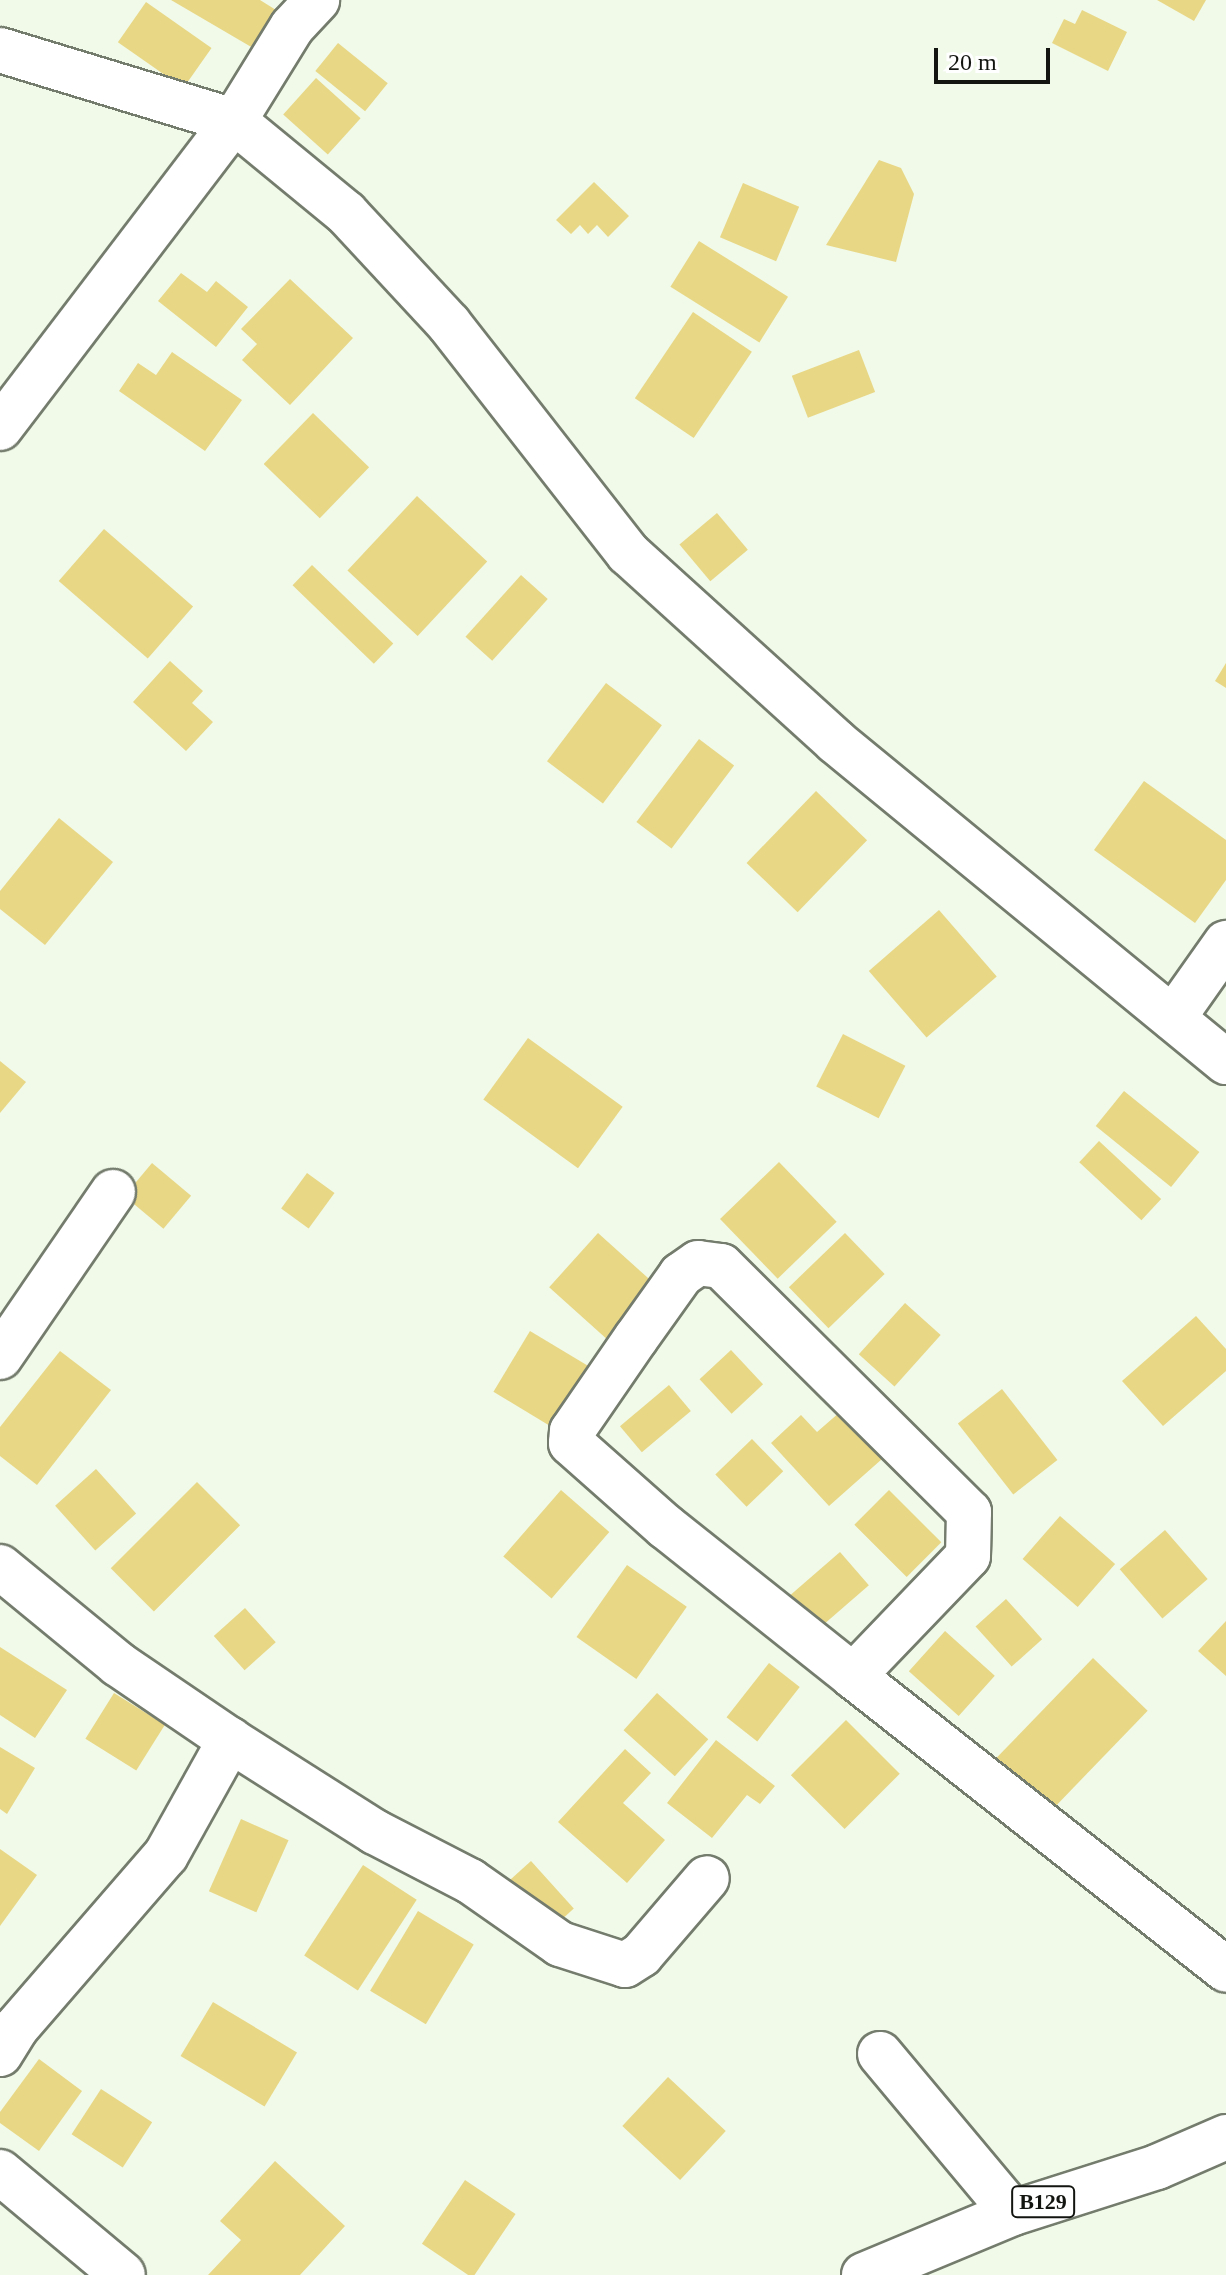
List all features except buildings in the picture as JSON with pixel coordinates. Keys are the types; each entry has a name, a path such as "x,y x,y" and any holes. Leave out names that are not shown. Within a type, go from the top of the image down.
{"street":[{"path":"0,428 234,121 292,27 317,0"},
{"path":"0,50 234,121 346,213 449,324 628,553 835,741 1226,1062"},
{"path":"1173,1018 1226,943"},
{"path":"0,1357 113,1192"},
{"path":"853,1676 968,1556 969,1512 721,1266 698,1263 681,1275 636,1338 572,1431 571,1443 666,1527 853,1676 1226,1970"},
{"path":"0,1567 118,1664 230,1740 375,1832 470,1881 560,1944 611,1964 625,1965 641,1955 707,1878"},
{"path":"0,2054 16,2028 166,1855 230,1740"},
{"path":"880,2054 1013,2213"},
{"name":"B129","path":"864,2275 1013,2213 1221,2151"},
{"path":"0,2172 123,2275"}]}
